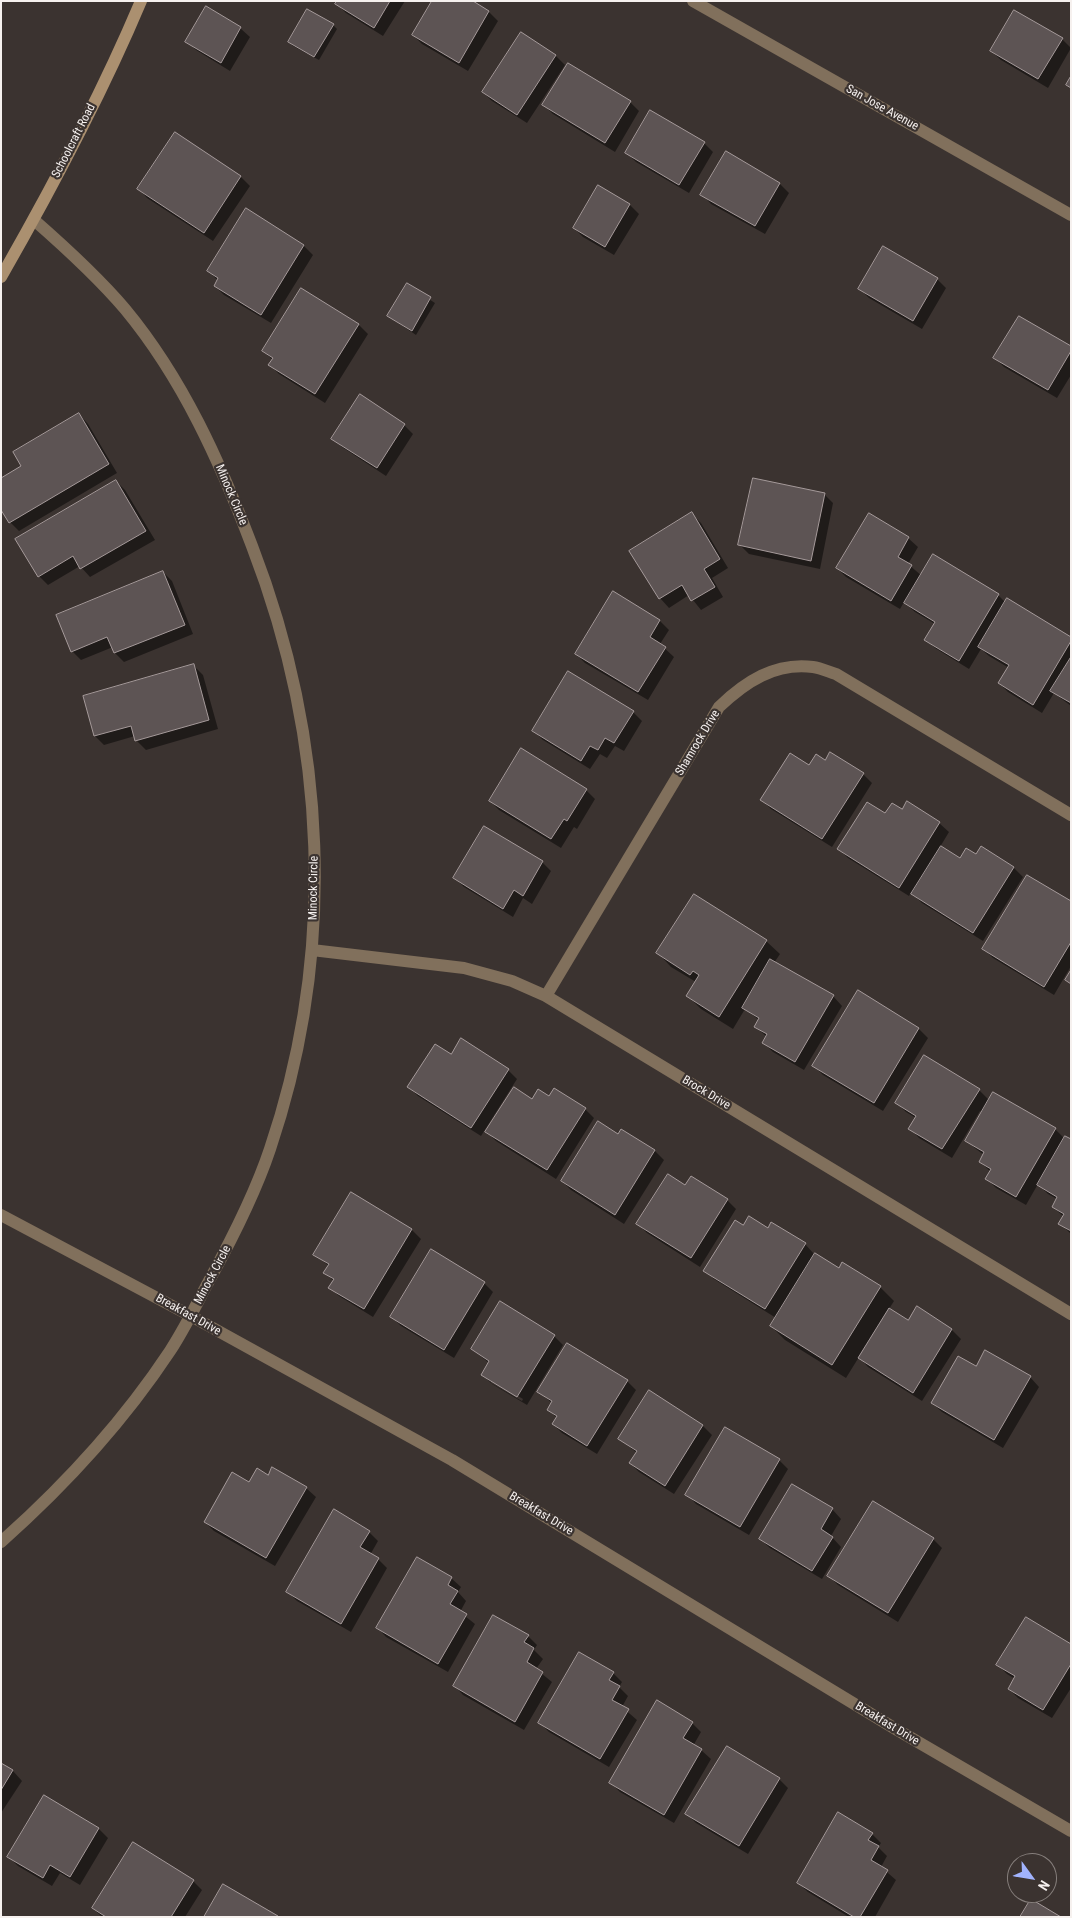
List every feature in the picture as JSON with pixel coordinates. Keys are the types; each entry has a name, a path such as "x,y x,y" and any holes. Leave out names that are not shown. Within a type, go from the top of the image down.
{"main road":[{"name":"Schoolcraft Road","path":"1,277 34,220 92,108 141,1"}],"street":[{"name":"San Jose Avenue","path":"693,1 1071,215"},
{"name":"Minock Circle","path":"1,1542 54,1493 110,1431 169,1352 191,1316 238,1228 270,1151 287,1091 301,1030 312,950 316,881 313,803 306,744 290,666 258,560 231,492 202,429 164,362 124,309 80,260 34,220"},
{"name":"Shamrock Drive","path":"546,996 719,707 738,689 764,674 789,667 814,667 836,674 1071,815"},
{"name":"Brock Drive","path":"312,950 464,968 512,981 546,996 1071,1314"},
{"name":"Breakfast Drive","path":"1,1215 191,1316 452,1460 894,1728 1071,1831"}],"building":[{"path":"337,1 390,1 374,28 335,4"},
{"path":"432,1 473,1 489,11 459,63 412,35"},
{"path":"206,6 241,27 221,63 185,42"},
{"path":"307,9 334,24 314,57 288,42"},
{"path":"1014,10 1063,38 1038,79 990,51"},
{"path":"521,32 556,55 517,115 482,92"},
{"path":"568,63 631,101 605,143 542,105"},
{"path":"1071,76 1071,88 1066,85"},
{"path":"650,110 705,142 679,185 625,153"},
{"path":"175,132 241,176 204,233 137,189"},
{"path":"726,151 780,183 755,226 700,195"},
{"path":"598,185 630,204 605,247 573,228"},
{"path":"246,208 304,245 261,315 214,286 218,278 207,271"},
{"path":"883,246 938,278 913,321 858,289"},
{"path":"407,283 431,297 412,331 387,316"},
{"path":"301,288 359,324 315,394 268,365 273,358 262,351"},
{"path":"1019,316 1071,346 1071,351 1048,390 993,358"},
{"path":"360,394 405,424 377,468 331,439"},
{"path":"79,413 109,464 9,523 1,510 1,478 21,466 13,452"},
{"path":"753,478 825,493 811,561 738,545"},
{"path":"116,480 146,531 80,569 73,556 38,577 15,539"},
{"path":"692,512 720,559 704,569 715,587 691,601 682,585 659,599 629,551"},
{"path":"869,513 909,537 898,557 912,565 891,601 836,568"},
{"path":"933,554 999,594 959,661 924,640 935,622 904,603"},
{"path":"163,571 185,625 114,653 107,637 71,652 56,615"},
{"path":"613,591 660,620 650,637 666,647 638,692 575,654"},
{"path":"1007,598 1071,637 1071,641 1033,705 998,683 1009,665 978,647"},
{"path":"1071,657 1071,703 1050,691"},
{"path":"194,664 209,720 135,741 131,726 94,736 83,696"},
{"path":"568,671 634,711 614,743 605,738 598,750 590,746 581,761 532,731"},
{"path":"521,748 587,789 567,821 564,819 551,839 489,801"},
{"path":"830,752 864,773 822,839 760,800 790,753 809,765 816,754 825,760"},
{"path":"907,801 940,822 899,888 837,849 867,802 885,813 892,803 902,809"},
{"path":"484,826 543,861 523,896 514,890 503,909 453,878"},
{"path":"941,846 960,858 966,848 976,854 981,846 1014,867 973,933 911,894"},
{"path":"1027,875 1071,901 1071,942 1044,987 982,949"},
{"path":"694,894 767,940 719,1017 686,996 699,975 693,971 690,975 656,953"},
{"path":"770,959 834,995 795,1062 762,1043 767,1034 754,1027 759,1018 742,1008"},
{"path":"1071,970 1071,984 1065,980"},
{"path":"858,990 919,1028 874,1103 812,1066"},
{"path":"461,1038 509,1069 471,1128 407,1087 435,1044 451,1054"},
{"path":"924,1055 980,1089 942,1149 908,1129 916,1116 895,1103"},
{"path":"514,1087 532,1099 538,1089 549,1096 554,1088 586,1108 547,1170 485,1132"},
{"path":"993,1092 1056,1128 1016,1197 985,1179 991,1169 979,1162 984,1152 965,1141"},
{"path":"598,1121 618,1134 621,1129 655,1150 615,1215 561,1181"},
{"path":"1065,1136 1071,1139 1071,1231 1058,1224 1064,1214 1052,1207 1057,1197 1037,1185"},
{"path":"668,1174 685,1185 691,1176 728,1199 691,1258 636,1224"},
{"path":"351,1192 412,1229 364,1309 328,1288 334,1279 323,1273 329,1264 313,1255"},
{"path":"749,1216 768,1228 771,1222 806,1243 765,1309 703,1271 735,1220 743,1225"},
{"path":"431,1249 485,1282 444,1350 390,1317"},
{"path":"815,1253 839,1268 842,1262 881,1286 832,1365 770,1326"},
{"path":"500,1301 555,1335 517,1397 481,1375 489,1361 471,1349"},
{"path":"917,1306 952,1329 913,1393 858,1358 889,1308 908,1320"},
{"path":"567,1343 628,1380 587,1446 552,1424 557,1416 547,1410 552,1401 537,1392"},
{"path":"985,1350 1031,1376 994,1440 931,1403 958,1356 976,1366"},
{"path":"649,1390 703,1425 665,1486 629,1463 637,1451 618,1439"},
{"path":"725,1427 780,1459 740,1527 685,1495"},
{"path":"272,1467 307,1487 266,1558 204,1522 232,1472 249,1482 257,1468 268,1475"},
{"path":"792,1484 833,1508 821,1529 833,1537 812,1571 759,1539"},
{"path":"873,1501 934,1538 888,1613 827,1576"},
{"path":"334,1509 370,1531 360,1547 379,1558 341,1624 286,1592"},
{"path":"417,1557 452,1577 448,1585 458,1591 450,1604 467,1614 438,1664 376,1628"},
{"path":"493,1615 529,1635 524,1642 534,1648 527,1662 543,1672 515,1722 453,1686"},
{"path":"1026,1617 1071,1644 1071,1664 1043,1710 1008,1689 1015,1676 996,1665"},
{"path":"579,1652 614,1672 609,1680 620,1686 612,1700 629,1709 600,1759 538,1723"},
{"path":"657,1700 693,1722 683,1738 702,1749 664,1815 609,1783"},
{"path":"727,1746 780,1778 739,1846 685,1814"},
{"path":"1,1763 13,1770 1,1790"},
{"path":"44,1795 99,1828 70,1877 50,1865 43,1878 7,1857"},
{"path":"838,1812 873,1833 868,1840 879,1846 871,1860 888,1870 860,1917 854,1917 797,1883"},
{"path":"133,1842 194,1880 171,1917 106,1917 92,1908"},
{"path":"223,1884 278,1916 278,1917 204,1917"},
{"path":"1029,1903 1038,1903 1061,1917 1020,1917"}]}
